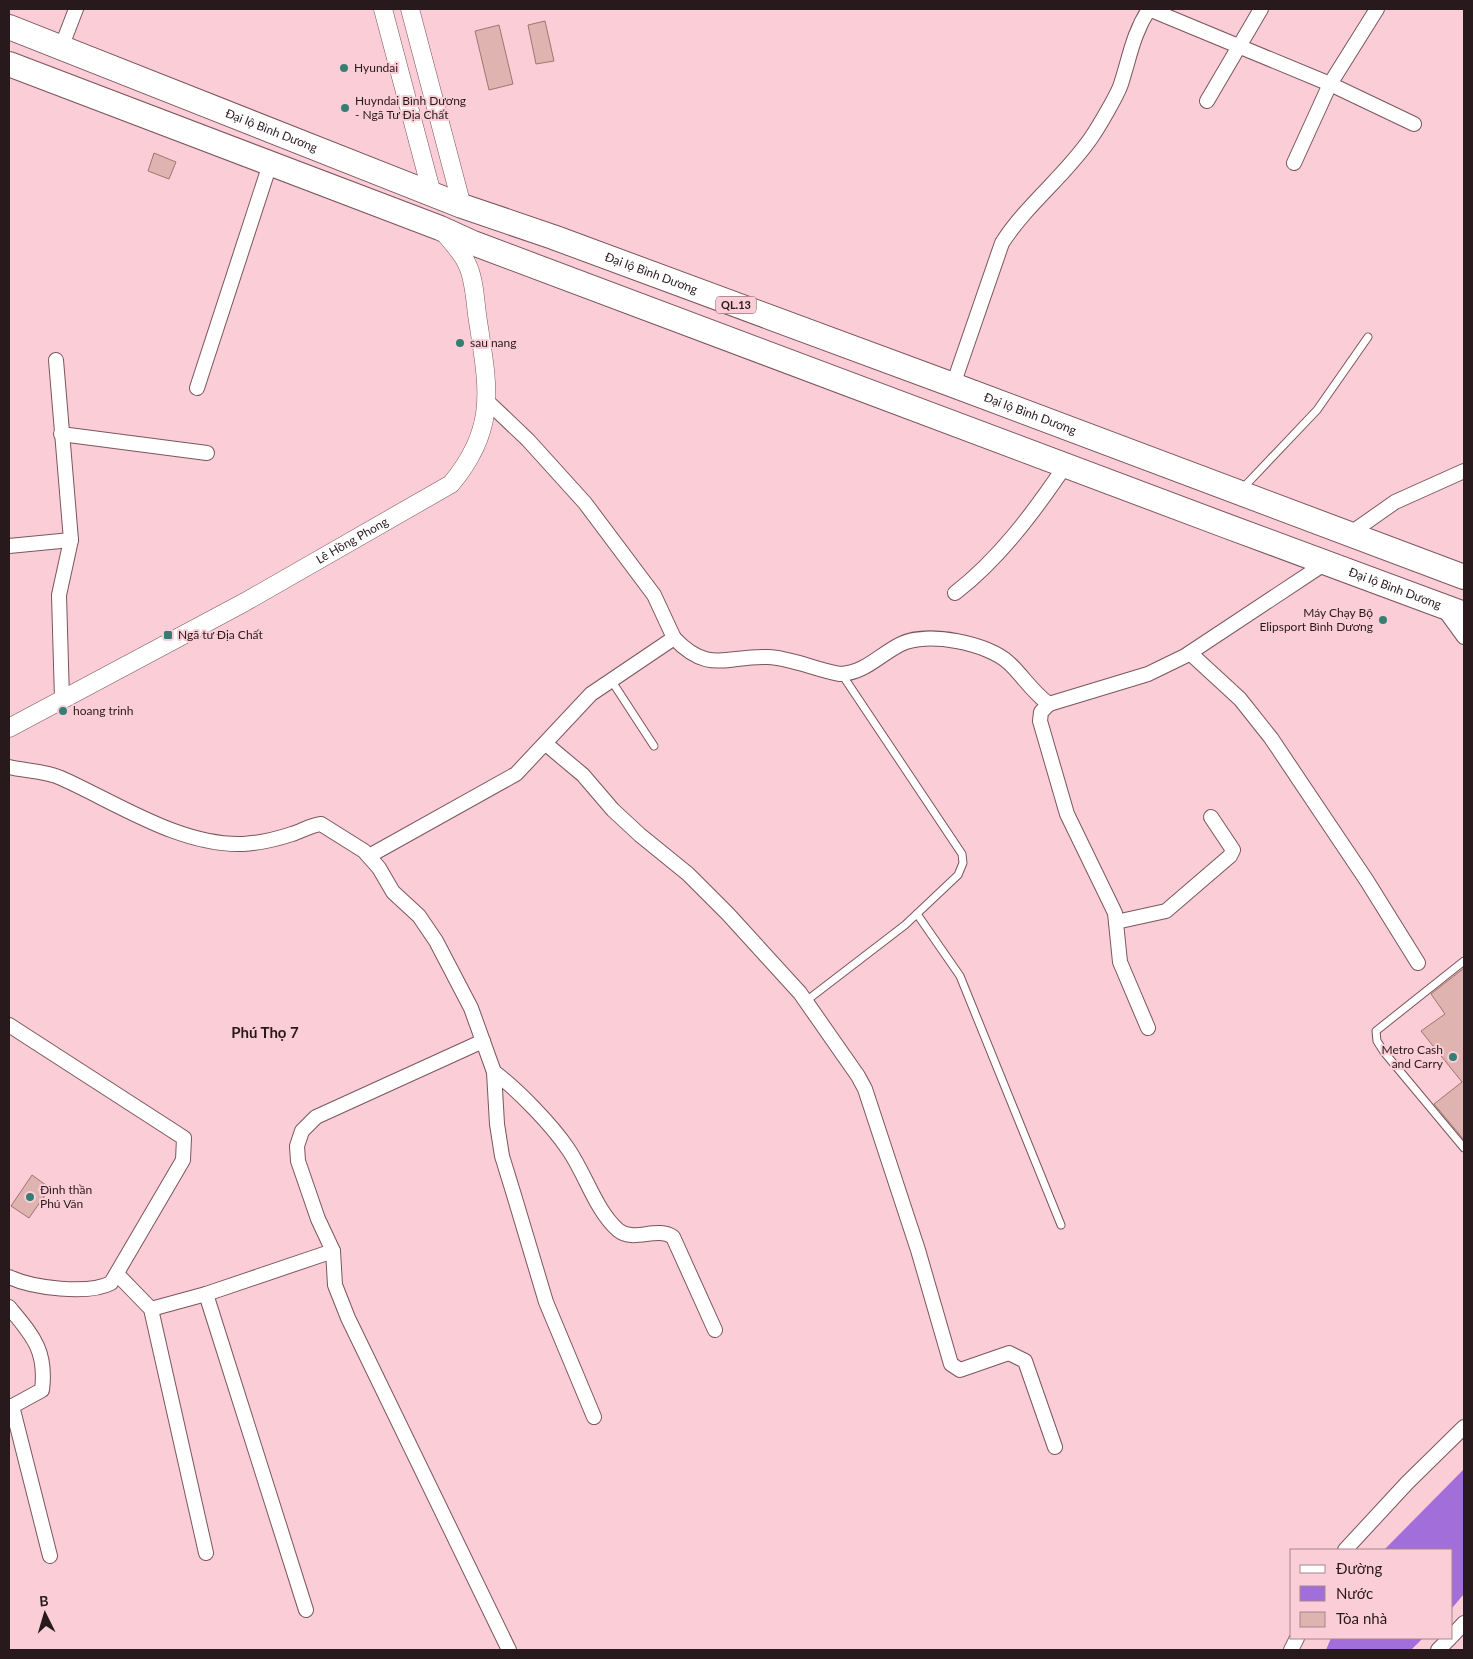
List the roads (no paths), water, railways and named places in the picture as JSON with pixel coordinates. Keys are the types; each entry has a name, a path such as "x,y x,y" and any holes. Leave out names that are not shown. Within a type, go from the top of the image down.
{"highway":[{"name":"Đại lộ Bình Dương","path":"9,28 462,206 553,237 953,385 1238,494 1464,577"},
{"name":"Đại lộ Bình Dương","path":"9,64 440,228 470,253 1064,466 1324,564 1464,614"},
{"path":"432,194 440,228"},
{"path":"462,206 470,253"}],"street":[{"path":"61,48 76,9"},
{"path":"383,9 432,194"},
{"path":"410,9 462,206"},
{"path":"953,385 1002,243 1015,223 1069,166 1092,138 1121,86 1128,52 1140,23 1149,9 1330,84 1414,124"},
{"path":"1206,100 1261,9"},
{"path":"1294,163 1330,84 1377,9"},
{"path":"197,388 270,164"},
{"name":"Lê Hồng Phong","path":"9,728 246,602 451,484 463,470 484,430 488,402 487,377 470,253"},
{"path":"56,360 71,540 59,595 62,699"},
{"path":"488,402 528,440 585,503 654,595 674,638 692,655 717,662 768,657 844,674 862,669 909,640 936,640 983,647 997,653 1009,663 1040,698 1049,704"},
{"path":"61,434 207,453"},
{"path":"955,593 1001,548 1042,499 1064,466"},
{"path":"1348,535 1395,502 1464,471"},
{"path":"9,546 71,540"},
{"path":"1148,1028 1120,962 1114,913 1067,814 1040,721 1041,712 1049,704 1070,700 1148,674 1190,652 1324,564"},
{"path":"1441,605 1464,637"},
{"path":"369,856 516,774 591,694 674,638"},
{"path":"1190,652 1240,699 1271,738 1367,881 1418,963"},
{"path":"546,744 582,775 613,810 640,835 688,874 728,914 806,1001 865,1089 918,1250 952,1364 960,1370 972,1368 1009,1353 1025,1361 1054,1447"},
{"path":"9,767 59,777 126,811 194,836 244,844 285,836 321,824 369,856 393,892 419,916 436,941 471,1008 494,1072 496,1117 502,1156 546,1302 594,1418"},
{"path":"1116,922 1166,911 1230,856 1233,850 1211,817"},
{"path":"9,1025 184,1138 183,1160 111,1283 101,1288 53,1287 18,1282 9,1278"},
{"path":"483,1041 316,1118 302,1131 297,1146 298,1161 318,1219 334,1251 335,1285 348,1318 509,1650"},
{"path":"494,1072 547,1123 568,1148 604,1212 619,1232 627,1235 666,1233 673,1237 715,1330"},
{"path":"151,1309 206,1294 334,1251"},
{"path":"117,1274 151,1309 206,1553"},
{"path":"206,1294 306,1610"},
{"path":"9,1307 36,1340 41,1360 42,1390 10,1407 50,1556"},
{"path":"1345,1549 1407,1483 1464,1427"},
{"path":"1453,1635 1464,1623"},
{"path":"1438,1650 1449,1639"}],"lane":[{"path":"1238,494 1318,410 1368,337"},
{"path":"806,1001 917,914 958,875 963,863 962,854 845,679 844,674"},
{"path":"611,680 654,746"},
{"path":"917,914 960,976 1061,1225"},
{"path":"1464,961 1376,1031 1377,1041 1384,1052 1464,1148"}],"water":[{"path":"1464,1469 1464,1594 1453,1607 1453,1549 1385,1549"},
{"path":"1331,1639 1422,1639 1411,1650 1326,1650"}],"place":[{"name":"Hyundai","path":"344,68"},
{"name":"Huyndai Bình Dương - Ngã Tư Địa Chất","path":"345,108"},
{"name":"sau nang","path":"460,343"},
{"name":"Máy Chạy Bộ Elipsport Bình Dương","path":"1383,620"},
{"name":"Ngã tư Địa Chất","path":"168,635"},
{"name":"hoang trinh","path":"63,711"},
{"name":"Metro Cash and Carry","path":"1453,1057"},
{"name":"Đình thần Phú Văn","path":"30,1197"}],"district":[{"name":"Phú Thọ 7","path":"265,1033"}]}
